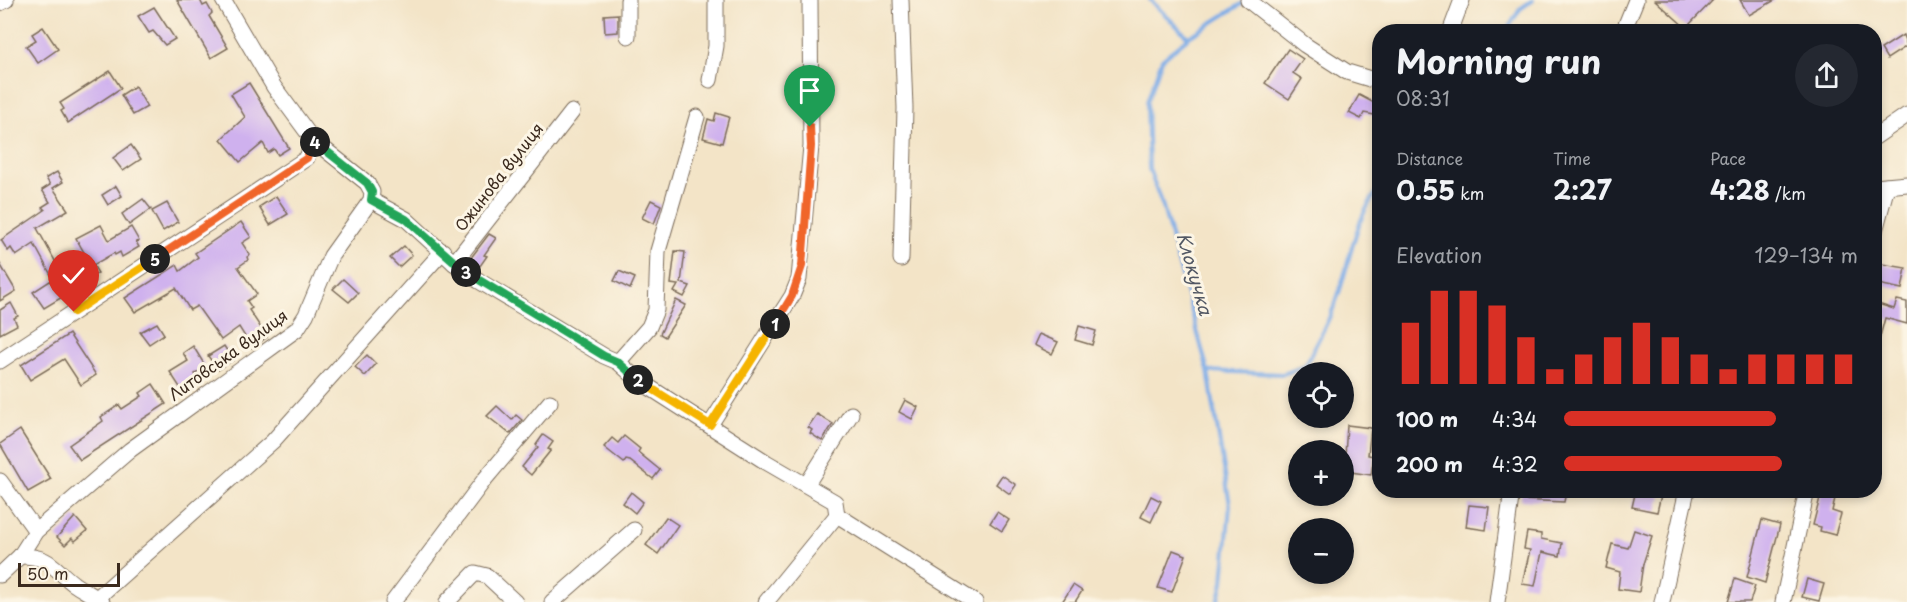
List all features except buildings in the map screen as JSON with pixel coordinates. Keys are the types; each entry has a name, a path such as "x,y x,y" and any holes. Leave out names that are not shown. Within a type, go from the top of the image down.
{"street":[{"path":"0,3 6,0"},
{"path":"223,0 274,87 313,140 367,183 372,192 371,200 406,219 454,263 490,288 604,356 618,362 638,380 766,462 835,502 837,515 957,597 975,602"},
{"path":"628,0 628,36"},
{"path":"710,80 716,46 716,0"},
{"path":"710,425 792,296 799,279 811,146 810,0"},
{"path":"901,0 905,74 901,259"},
{"path":"1453,24 1462,0"},
{"path":"1626,24 1636,0"},
{"path":"1252,4 1347,72 1372,80"},
{"name":"Ожинова вулиця","path":"454,263 572,112"},
{"path":"1882,132 1907,116"},
{"path":"618,362 649,327 656,310 658,251 697,117"},
{"path":"0,362 307,158 313,140"},
{"path":"1882,187 1907,184"},
{"name":"Литовська вулиця","path":"0,575 20,556 36,531 154,431 297,329 306,315 331,256 371,200"},
{"path":"20,556 39,556 74,584 100,600 273,441 443,251"},
{"path":"393,602 485,479 550,402"},
{"path":"807,484 851,414"},
{"path":"0,481 36,531"},
{"path":"1497,602 1512,498"},
{"path":"1662,602 1685,498"},
{"path":"1784,602 1805,498"},
{"path":"766,602 837,515"},
{"path":"552,602 634,530"},
{"path":"447,602 475,573 487,576 515,602"}],"waterway":[{"path":"1150,0 1188,37"},
{"path":"1511,24 1520,9 1533,0"},
{"name":"Клокучка","path":"1218,602 1223,582 1230,505 1208,371 1163,207 1149,169 1147,102 1162,59 1189,37 1245,2"},
{"path":"1208,371 1283,374 1305,366 1335,304 1358,228 1372,199"}],"route":[{"path":"74,312 307,158 313,140 367,183 373,196 371,200 406,219 460,268 604,356 618,362 638,380 710,425 798,284 803,255 805,203 811,146 810,127"}]}
